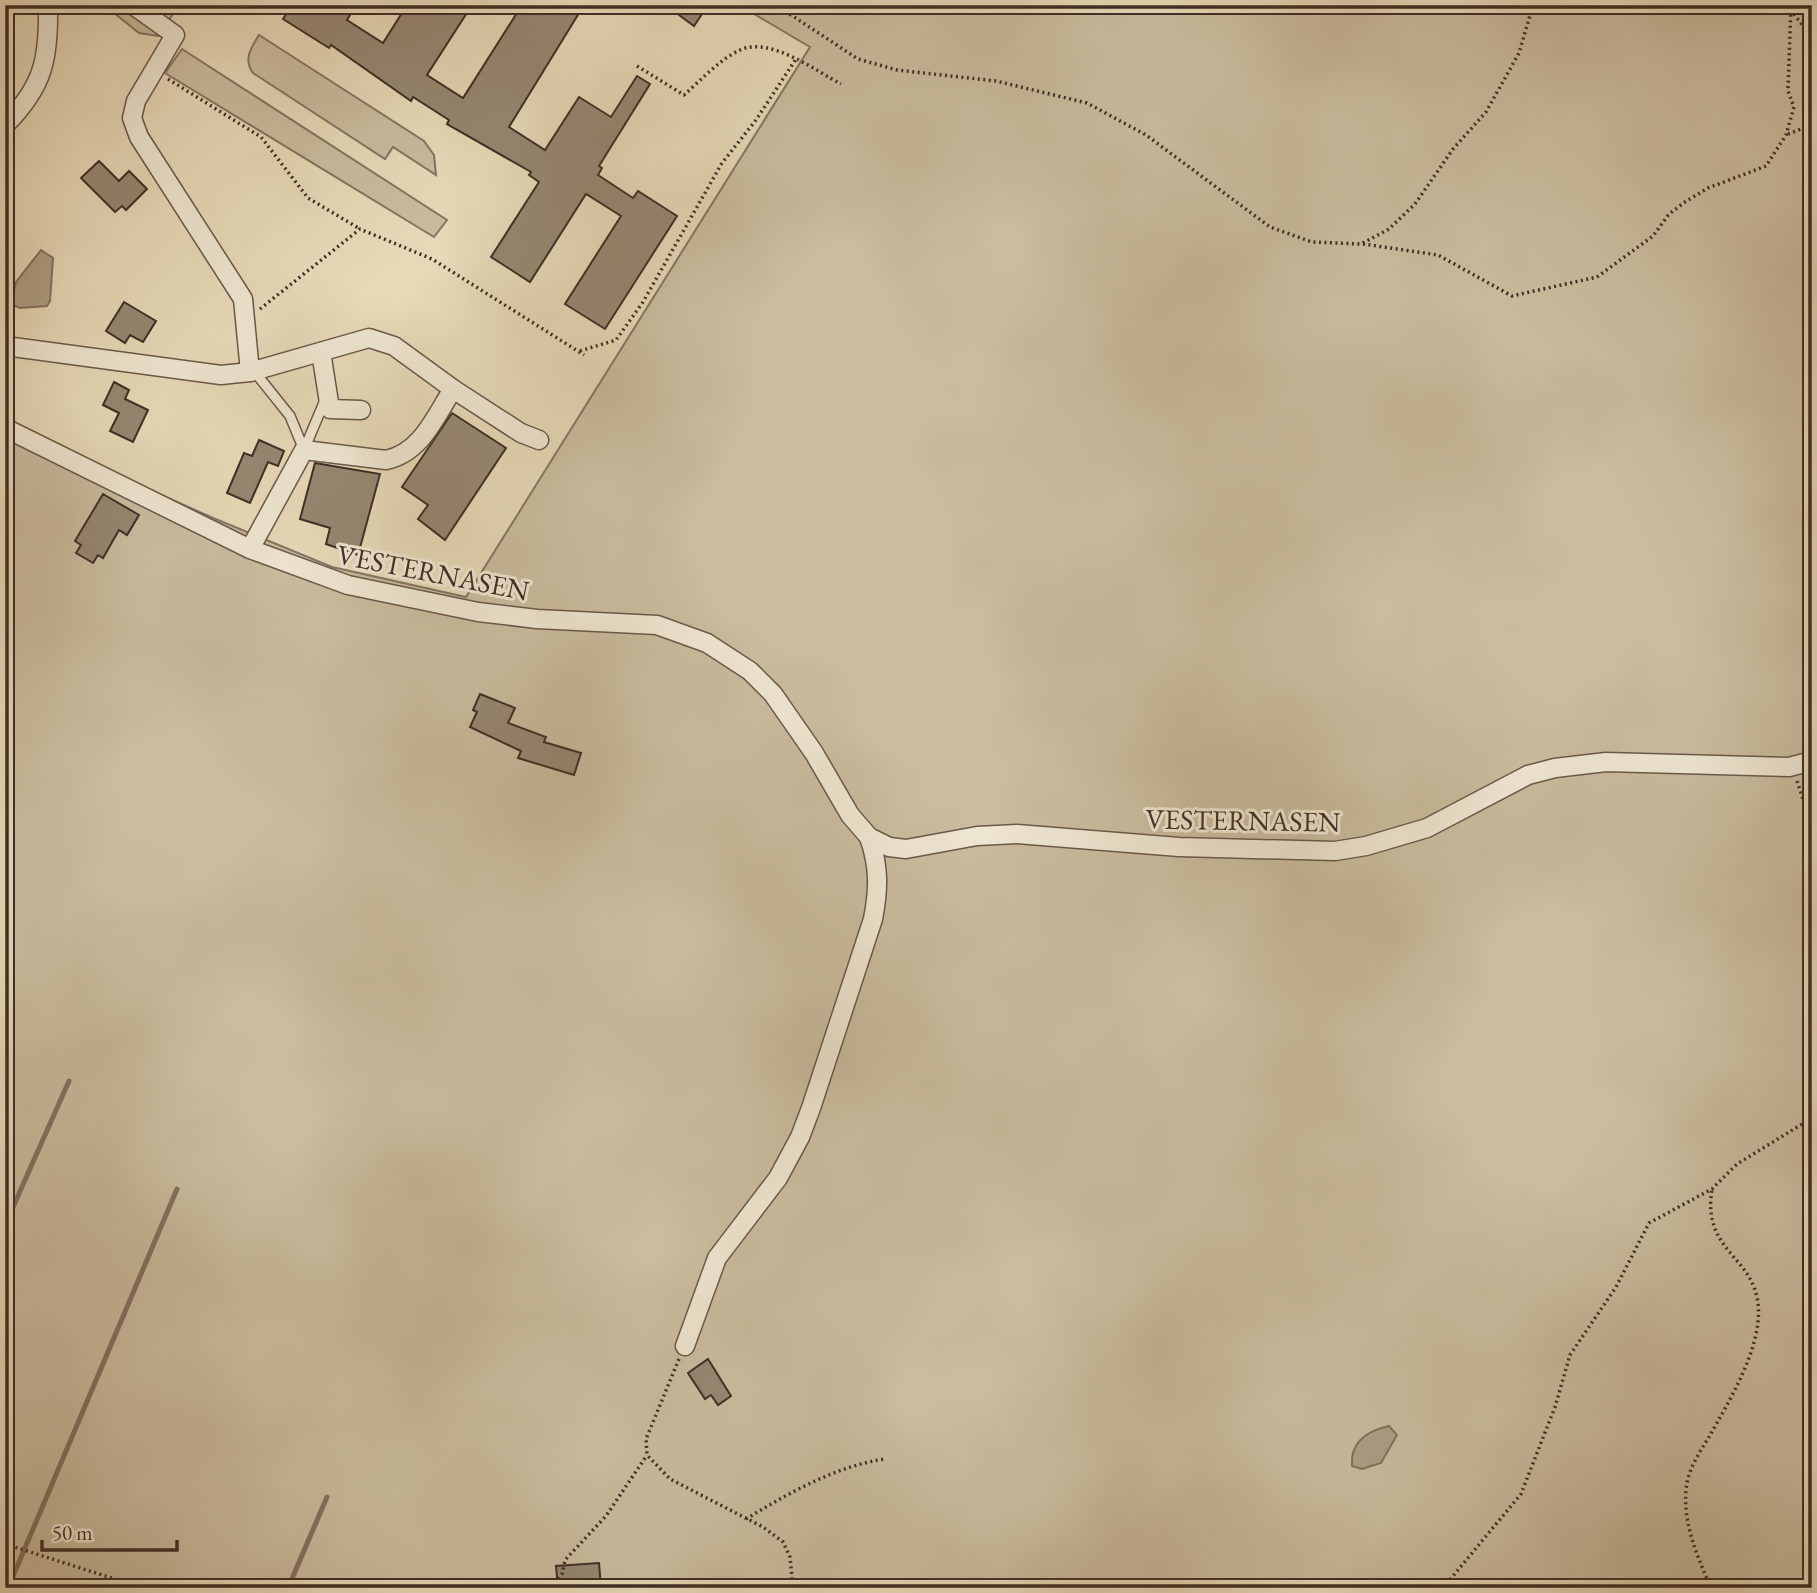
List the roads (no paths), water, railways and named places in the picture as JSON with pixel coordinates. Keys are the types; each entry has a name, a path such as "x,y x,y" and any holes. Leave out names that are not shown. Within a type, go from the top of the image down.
{"street":[{"path":"5,125 20,110 36,86 48,49 48,5"},
{"path":"133,5 175,35 136,101 132,118 139,137 243,299 252,371"},
{"path":"5,349 13,347 221,375 252,371 369,338 394,346 453,389 521,433 539,440"},
{"path":"321,352 330,409 361,410"},
{"path":"250,550 304,450 386,460 398,458 420,441 453,389"},
{"name":"VESTERNASEN","path":"5,428 250,550 336,581 401,597 537,620 657,625 707,643 750,671 774,694 814,753 850,815 869,836 889,847 906,849 977,836 1017,834 1179,847 1335,851 1366,846 1427,828 1528,775 1555,768 1606,762 1789,767 1812,761"},
{"name":"VESTERNASEN","path":"685,1346 718,1258 778,1178 800,1137 811,1108 873,919 879,889 878,863 869,836"}],"lane":[{"path":"252,371 290,416 304,450"},
{"path":"304,450 328,393"}],"waterway":[{"path":"5,1225 69,1081"},
{"path":"13,1588 11,1581 177,1189"},
{"path":"288,1588 327,1497"}]}
